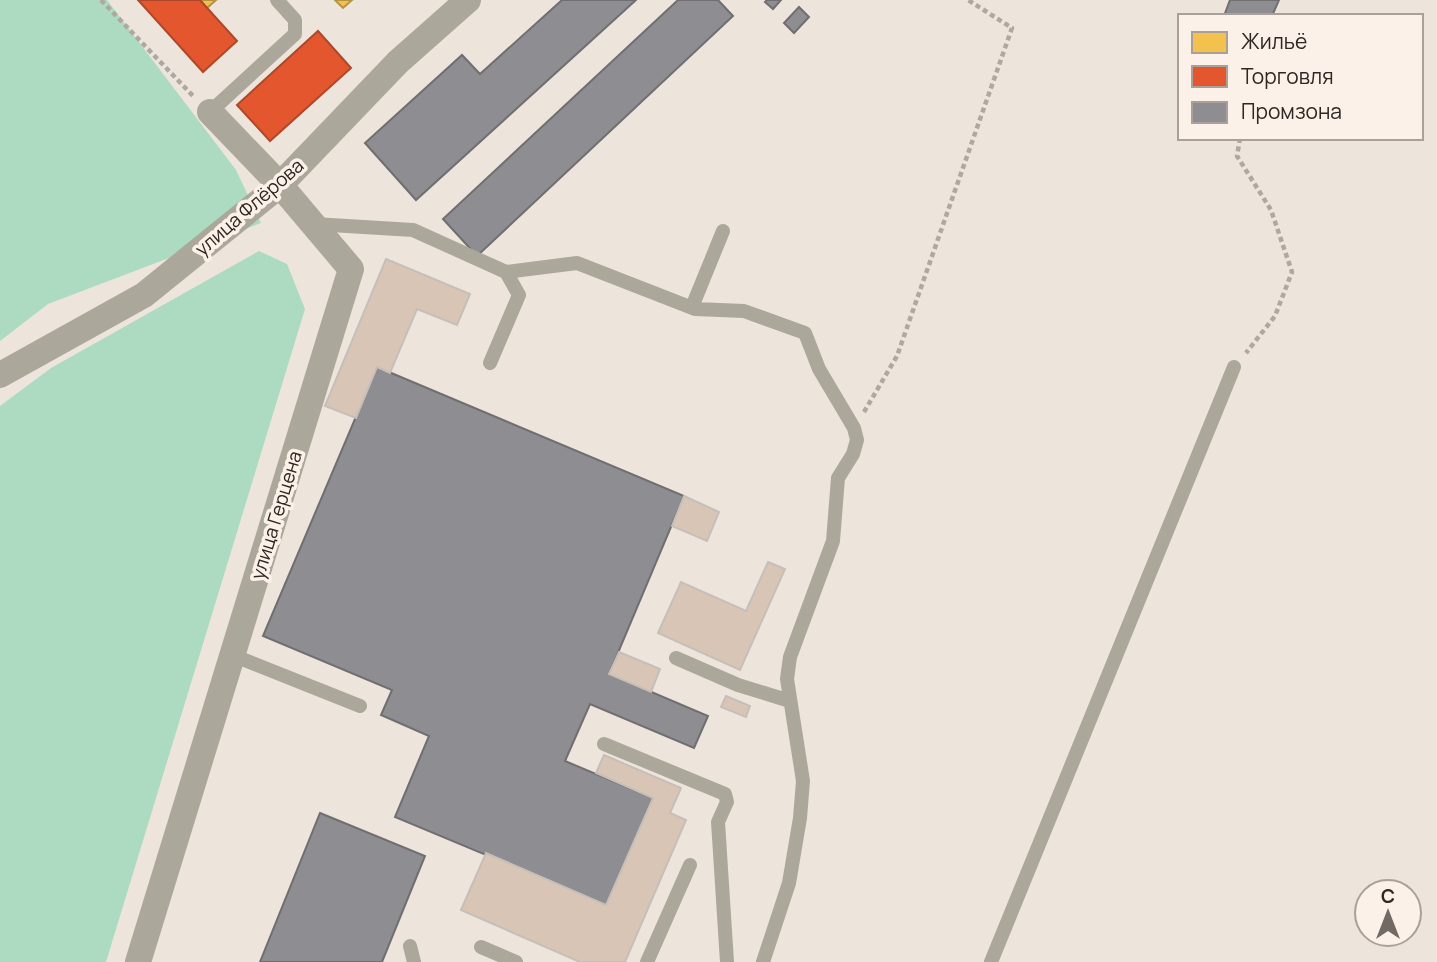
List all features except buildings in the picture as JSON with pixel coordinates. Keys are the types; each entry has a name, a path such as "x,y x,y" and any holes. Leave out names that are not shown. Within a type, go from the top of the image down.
{"street":[{"name":"улица Флёрова","path":"0,375 144,295 279,185 398,61 468,0"},
{"name":"улица Герцена","path":"138,962 351,270 279,185 209,112"}],"lane":[{"path":"209,112 295,34 295,20 277,0"},
{"path":"312,223 413,230 506,272 577,262 692,307 744,311 805,334 819,369 854,428 857,440 853,454 838,478 833,541 790,657 787,679 803,781 800,818 789,883 763,962"},
{"path":"692,307 723,231"},
{"path":"490,363 519,295 506,272"},
{"path":"991,962 1234,367"},
{"path":"232,655 360,706"},
{"path":"676,658 738,685 790,701"},
{"path":"604,744 725,794 727,802 718,822 727,962"},
{"path":"647,962 690,864"},
{"path":"410,946 414,962"},
{"path":"481,947 516,962"}],"path":[{"path":"101,0 209,112"},
{"path":"854,428 897,356 1012,28 968,0"},
{"path":"1234,367 1275,316 1292,272 1271,210 1237,156 1240,140"}],"green space":[{"path":"0,0 107,0 236,170 261,223 48,304 0,341"},
{"path":"259,251 287,264 305,309 106,962 0,962 0,406 51,368"}]}
